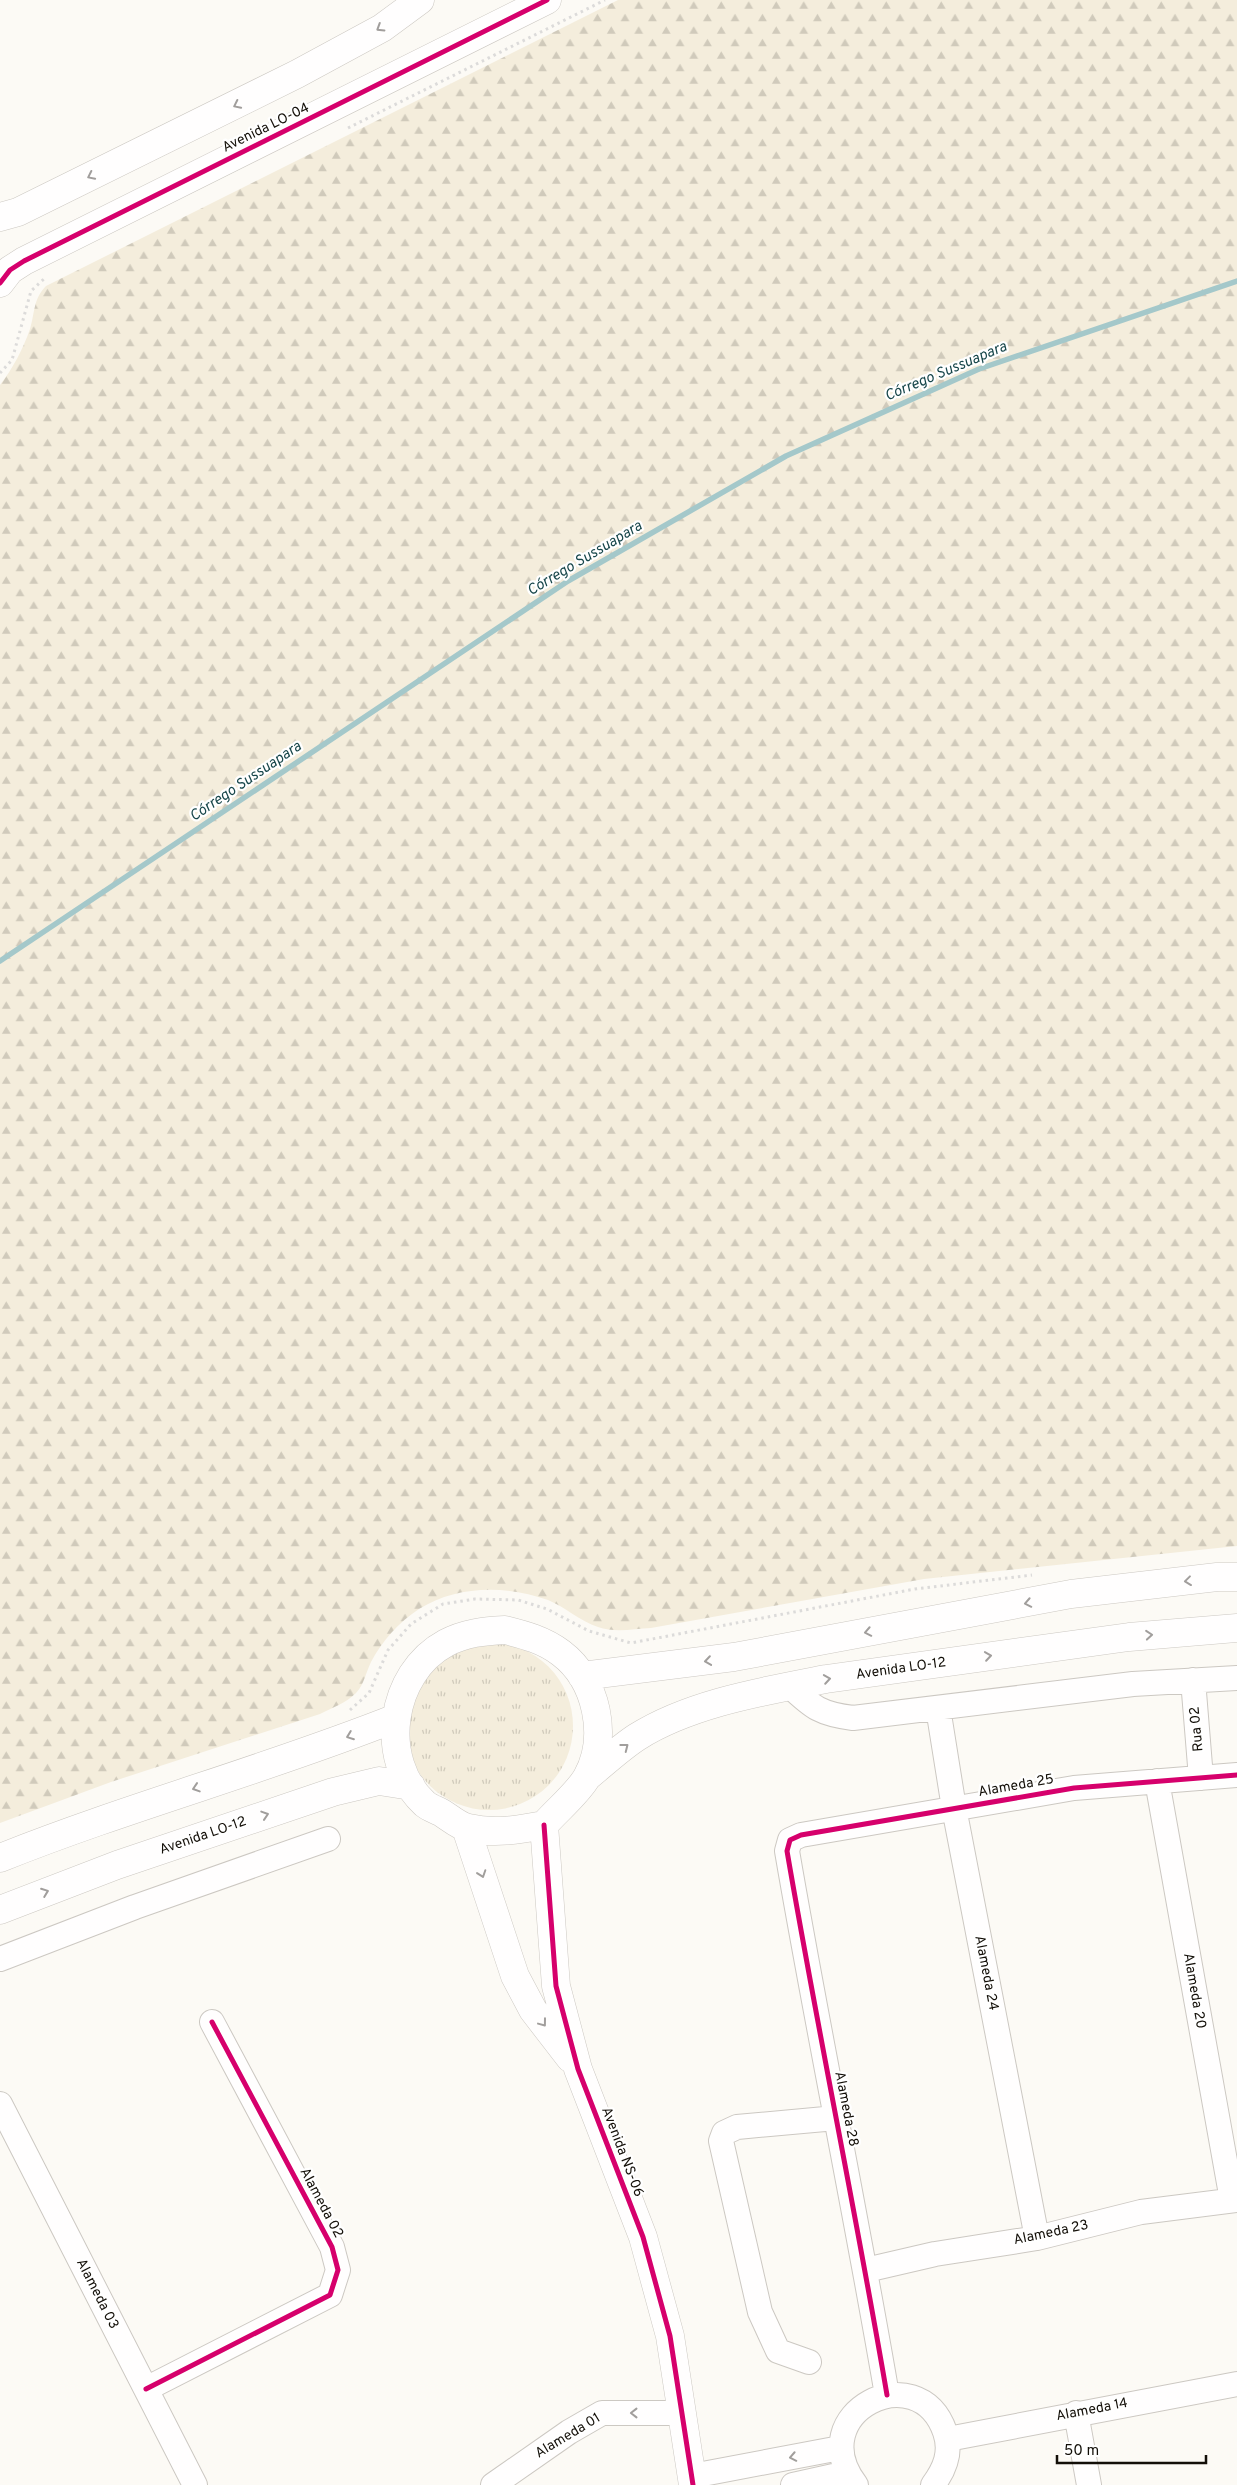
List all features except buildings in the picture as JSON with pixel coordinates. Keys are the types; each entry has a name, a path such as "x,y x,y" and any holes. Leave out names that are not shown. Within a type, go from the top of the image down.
{"street":[{"path":"0,217 21,210 297,74 376,31 420,0"},
{"name":"Avenida LO-04","path":"0,283 10,270 24,260 547,0"},
{"path":"582,1676 734,1657 1071,1594 1218,1577 1237,1577"},
{"name":"Avenida LO-12","path":"587,1777 638,1737 688,1712 790,1686 826,1679 1129,1636 1237,1628"},
{"path":"505,1630 535,1637 562,1653 582,1676 593,1700 598,1726 596,1752 587,1777 544,1825 492,1832 466,1828 426,1804 411,1786 397,1753 396,1718 404,1688 421,1663 446,1644 474,1632 505,1630"},
{"path":"790,1686 806,1702 827,1714 853,1718 1133,1684 1237,1678"},
{"name":"Rua 02","path":"1193,1680 1201,1778"},
{"name":"Alameda 24","path":"938,1708 954,1808 1037,2238"},
{"path":"0,1858 74,1829 330,1744 396,1718"},
{"name":"Alameda 25","path":"801,1835 1074,1788 1237,1775"},
{"name":"Avenida LO-12","path":"0,1914 117,1865 332,1792 380,1781 411,1786"},
{"name":"Alameda 20","path":"1157,1781 1234,2200"},
{"name":"Avenida NS-06","path":"544,1825 556,1986 578,2069 643,2237 670,2336 693,2480"},
{"name":"Avenida NS-06","path":"466,1828 515,1976 533,2010 578,2069"},
{"name":"Alameda 28","path":"801,1835 790,1840 787,1851 866,2270 887,2395"},
{"path":"0,1959 135,1907 328,1839"},
{"name":"Alameda 02","path":"146,2389 330,2295 338,2270 332,2247 212,2022"},
{"name":"Alameda 03","path":"0,2104 195,2485"},
{"path":"809,2362 778,2351 760,2312 721,2141 724,2133 737,2128 836,2118"},
{"name":"Alameda 23","path":"866,2270 935,2254 1037,2238 1141,2212 1234,2200"},
{"name":"Alameda 14","path":"948,2439 1076,2413 1237,2384"},
{"path":"793,2485 851,2479 840,2448 844,2430 853,2414 866,2402 887,2395 901,2395 918,2399 932,2409 942,2423 948,2439 948,2456 942,2473 933,2485"},
{"name":"Alameda 01","path":"493,2485 570,2432 602,2413 682,2413"},
{"path":"1076,2413 1090,2485"},
{"path":"693,2480 840,2448"}],"path":[{"path":"347,128 605,0"},
{"path":"0,373 12,360 31,291 54,274"}],"green space":[{"path":"618,0 1237,0 1237,1546 924,1579 651,1628 624,1630 598,1627 548,1600 532,1595 499,1590 482,1590 449,1595 419,1609 392,1632 371,1662 359,1690 348,1700 320,1714 111,1782 0,1823 0,385 21,351 30,329 37,301 46,286"},
{"path":"489,1642 513,1646 528,1652 542,1661 554,1673 563,1687 569,1702 573,1726 569,1750 563,1765 554,1779 542,1791 528,1800 513,1806 489,1810 465,1806 450,1800 436,1791 424,1779 415,1765 409,1750 405,1726 409,1702 415,1687 424,1673 436,1661 450,1652 465,1646"}],"waterway":[{"name":"Córrego Sussuapara","path":"0,961 568,581 786,456 979,369 1237,281"}],"cycle path":[{"path":"0,283 10,270 24,261 547,0"},
{"path":"887,2395 787,1851 790,1840 801,1835 1074,1788 1237,1775"},
{"path":"544,1825 556,1986 578,2069 643,2237 670,2336 693,2485"},
{"path":"146,2389 330,2295 338,2270 332,2247 212,2022"}]}
